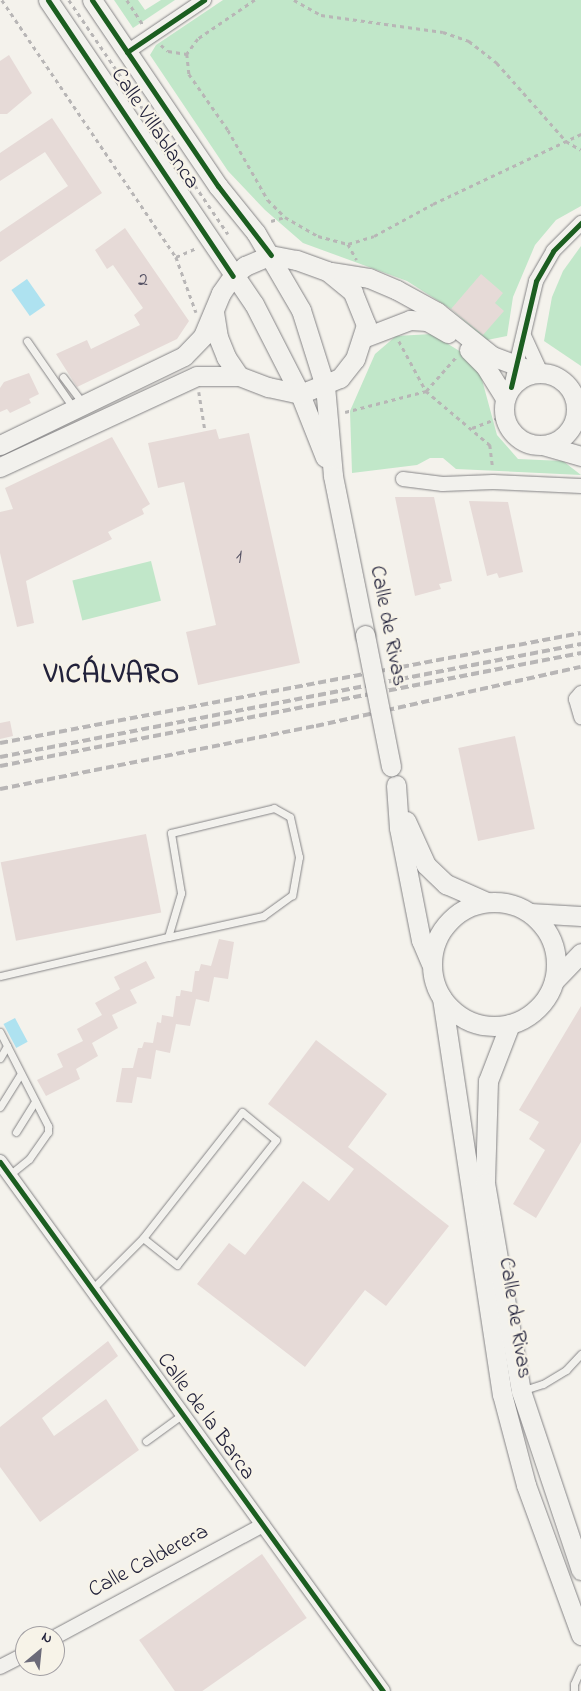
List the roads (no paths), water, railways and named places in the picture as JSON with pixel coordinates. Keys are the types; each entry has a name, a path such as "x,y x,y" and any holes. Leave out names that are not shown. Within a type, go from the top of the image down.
{"main road":[{"name":"Calle Villablanca","path":"48,0 232,276 254,304 300,394"},
{"name":"Calle Villablanca","path":"92,0 218,186 271,255 301,310 325,386"},
{"path":"0,445 184,356 203,336 206,315 232,276 245,266 271,255 296,260 327,271 369,278 418,300 460,328 492,356 516,366 552,376 571,390 576,408 577,430 544,445"},
{"path":"0,466 183,381 215,373 239,376 268,388 300,394 325,386 347,370 364,338 366,325 353,292 327,271"},
{"path":"206,315 239,376"},
{"path":"364,338 400,323 427,321 467,348 486,366 508,392"},
{"path":"539,373 527,375 508,392 505,418 515,436 533,445 544,445 581,456"},
{"name":"Calle de Rivas","path":"325,386 333,476 391,766 408,827 426,865 446,884 487,902"},
{"name":"Calle de Rivas","path":"300,394 333,476"},
{"name":"Calle de Rivas","path":"396,785 399,828 421,940 431,963"},
{"path":"581,916 530,913 509,904 487,902 466,908 448,922 436,941 431,963 434,982 442,998 455,1013 472,1022 491,1026 510,1024 538,1008 554,981 581,953"},
{"path":"530,913 542,926 551,941 556,958 554,981"},
{"name":"Calle de Rivas","path":"442,998 502,1394 526,1485 581,1635"},
{"name":"Calle de Rivas","path":"510,1024 488,1081 484,1157 486,1193 521,1391 581,1570"}],"street":[{"path":"126,52 204,0"},
{"path":"508,392 524,336 536,281 553,250 581,223"},
{"path":"492,356 510,350 524,336"},
{"path":"524,336 539,373"},
{"path":"403,479 443,484 494,482 581,486"},
{"path":"581,693 576,699 581,717"},
{"name":"Calle de la Barca","path":"0,1162 383,1691"},
{"name":"Calle Calderera","path":"65,1632 263,1525"},
{"path":"0,1667 15,1659"}],"lane":[{"path":"26,341 79,407"},
{"path":"63,377 79,407"},
{"path":"0,976 263,916 292,895 299,857 290,817 274,808 171,833 181,893 168,937"},
{"path":"0,1032 48,1132 29,1159 9,1175"},
{"path":"0,1058 7,1046"},
{"path":"0,1106 21,1074"},
{"path":"16,1132 35,1102"},
{"path":"92,1289 143,1238 242,1112 276,1140 176,1265 143,1238"},
{"path":"521,1391 543,1384 566,1370 581,1354"},
{"path":"146,1441 182,1414"},
{"path":"574,1691 574,1684 581,1668"}],"water":[{"path":"27,279 45,305 30,316 11,290"},
{"path":"15,1018 28,1042 16,1048 4,1024"}],"railway":[{"path":"0,743 581,633"},
{"path":"0,757 581,644"},
{"path":"0,766 581,653"},
{"path":"0,789 316,726 581,667"}],"district":[{"name":"VICÁLVARO","path":"112,676"}]}
